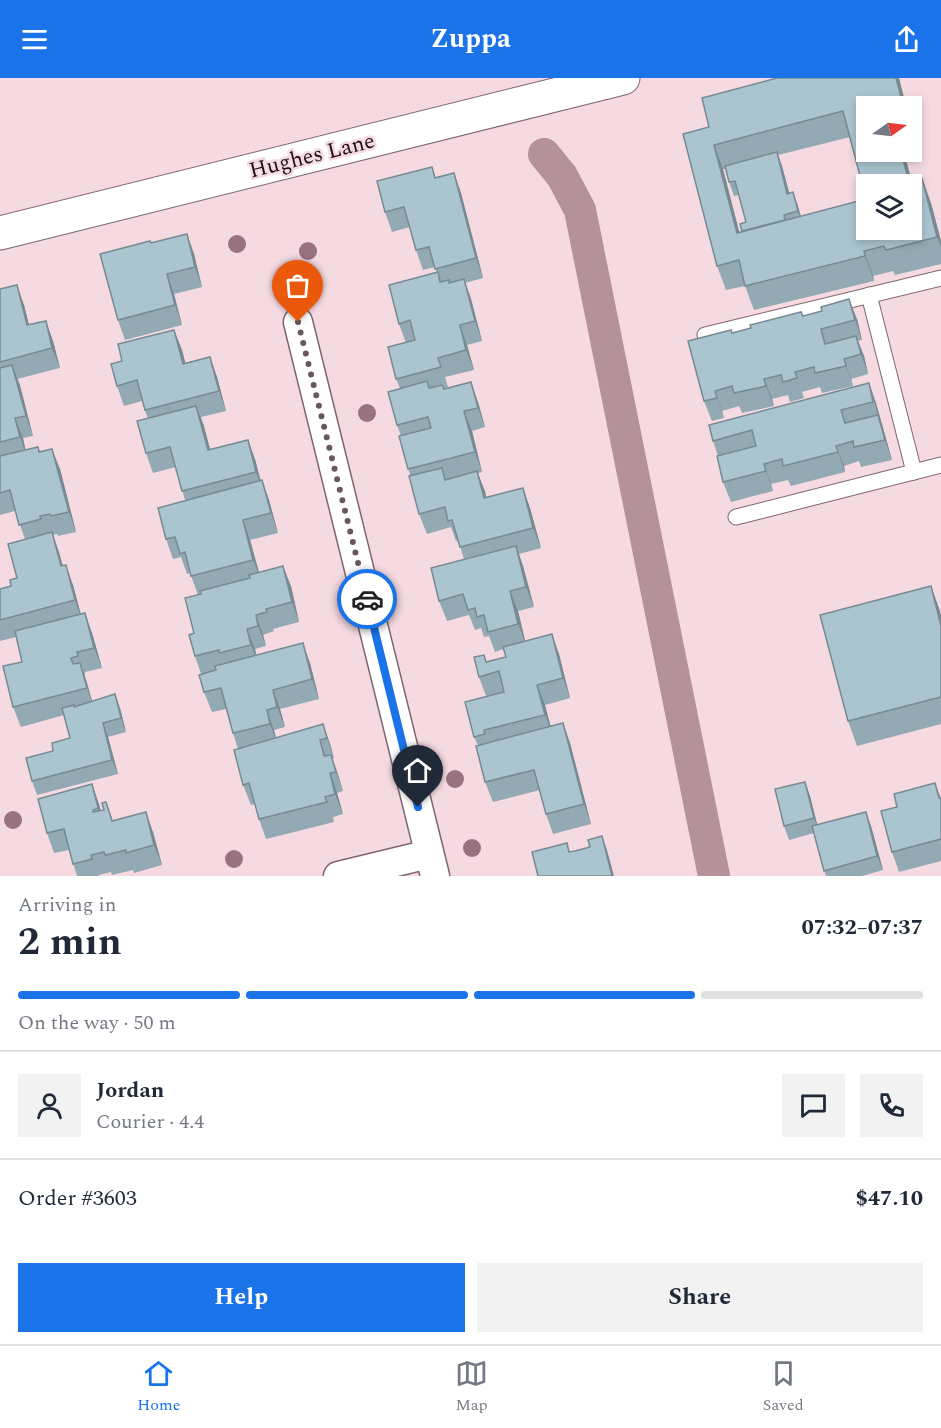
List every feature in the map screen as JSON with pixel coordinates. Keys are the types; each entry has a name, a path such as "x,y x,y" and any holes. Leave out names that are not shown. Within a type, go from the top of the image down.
{"street":[{"name":"Hughes Lane","path":"0,233 623,78"},
{"path":"298,322 432,865 339,876"}],"lane":[{"path":"705,336 941,278"},
{"path":"869,295 914,472"},
{"path":"736,517 941,465"}],"building":[{"path":"777,78 896,78 901,96 856,96 856,161 843,111 714,145 737,233 856,202 856,240 922,240 922,178 937,237 886,250 884,246 864,251 865,256 745,286 739,260 717,266 683,134 709,127 702,98"},
{"path":"777,152 787,194 793,192 798,211 784,215 785,220 742,231 740,224 746,222 735,181 729,182 725,166"},
{"path":"856,162 904,162 907,174 859,174"},
{"path":"432,167 435,178 454,173 476,258 435,269 429,247 416,250 404,207 385,212 377,181"},
{"path":"187,234 195,267 167,274 175,305 118,320 100,254"},
{"path":"438,272 440,282 449,280 449,283 464,279 475,321 460,325 466,350 438,358 441,367 396,379 388,347 415,340 410,320 399,324 389,285"},
{"path":"17,285 27,325 46,321 52,348 0,362 0,289"},
{"path":"849,299 855,320 821,329 825,344 856,336 861,354 844,359 846,366 815,373 814,367 795,372 797,378 783,382 781,375 764,379 766,386 734,393 732,386 715,391 717,398 704,401 688,341 731,330 732,333 751,328 750,325 801,312 803,316 822,311 821,307"},
{"path":"174,330 183,364 210,357 219,391 145,410 137,380 117,386 111,364 122,361 118,344"},
{"path":"12,365 26,416 15,418 20,437 0,442 0,368"},
{"path":"427,381 429,388 442,385 444,389 471,382 478,408 464,411 475,452 408,469 399,436 431,428 428,417 397,425 388,392"},
{"path":"869,383 873,402 841,410 845,423 878,415 885,440 854,447 853,441 836,446 838,452 783,466 782,459 764,464 766,471 723,482 717,456 756,446 752,430 713,441 709,425"},
{"path":"196,406 208,450 248,440 256,472 182,491 170,447 146,453 137,421"},
{"path":"38,447 39,452 52,449 69,512 40,516 41,519 19,525 10,490 0,493 0,456"},
{"path":"442,468 445,480 477,471 484,498 523,488 533,528 460,547 452,520 448,521 445,507 419,514 409,476"},
{"path":"262,480 271,513 243,520 253,560 191,576 185,552 180,554 175,537 166,539 158,508"},
{"path":"52,532 61,566 66,565 75,600 0,620 0,589 11,586 10,580 17,578 8,544"},
{"path":"516,546 526,587 510,591 518,624 488,632 484,615 477,617 475,608 468,610 463,594 439,601 431,568"},
{"path":"283,566 292,602 266,609 267,612 256,615 258,626 247,629 251,645 195,656 189,635 194,633 185,598 201,594 200,591 250,578 249,575"},
{"path":"931,586 941,626 941,697 848,721 820,615"},
{"path":"85,613 94,648 77,652 78,656 71,658 73,664 80,663 87,688 13,707 3,666 22,662 15,631"},
{"path":"552,634 563,678 537,685 545,715 484,730 485,734 474,737 465,702 504,692 499,671 479,677 474,657 484,655 486,662 506,657 503,647"},
{"path":"303,643 312,679 273,690 277,707 267,710 270,724 233,733 221,688 204,692 199,675 216,670 215,666"},
{"path":"115,694 121,718 103,723 112,760 32,781 26,758 53,751 52,743 70,738 62,708 74,705 74,707"},
{"path":"563,723 584,804 546,814 534,770 485,782 476,746"},
{"path":"323,724 327,738 320,740 324,756 331,755 336,772 330,773 335,794 325,797 327,802 259,819 249,783 243,785 234,750"},
{"path":"805,782 814,818 784,826 775,789"},
{"path":"935,783 939,798 941,798 941,839 892,852 881,811 897,807 894,794"},
{"path":"92,784 98,808 93,812 104,810 102,803 106,802 112,821 146,812 154,845 126,853 126,850 105,855 104,852 91,855 92,859 73,864 64,829 47,833 38,799"},
{"path":"866,812 877,856 824,871 812,826"},
{"path":"602,836 612,876 538,876 532,852 567,843 569,852 575,851 590,847 588,840"}],"waterway":[{"path":"544,154 562,176 580,210 714,876"}],"way so far":[{"path":"298,322 367,599"}],"route":[{"path":"367,599 418,807"}]}
